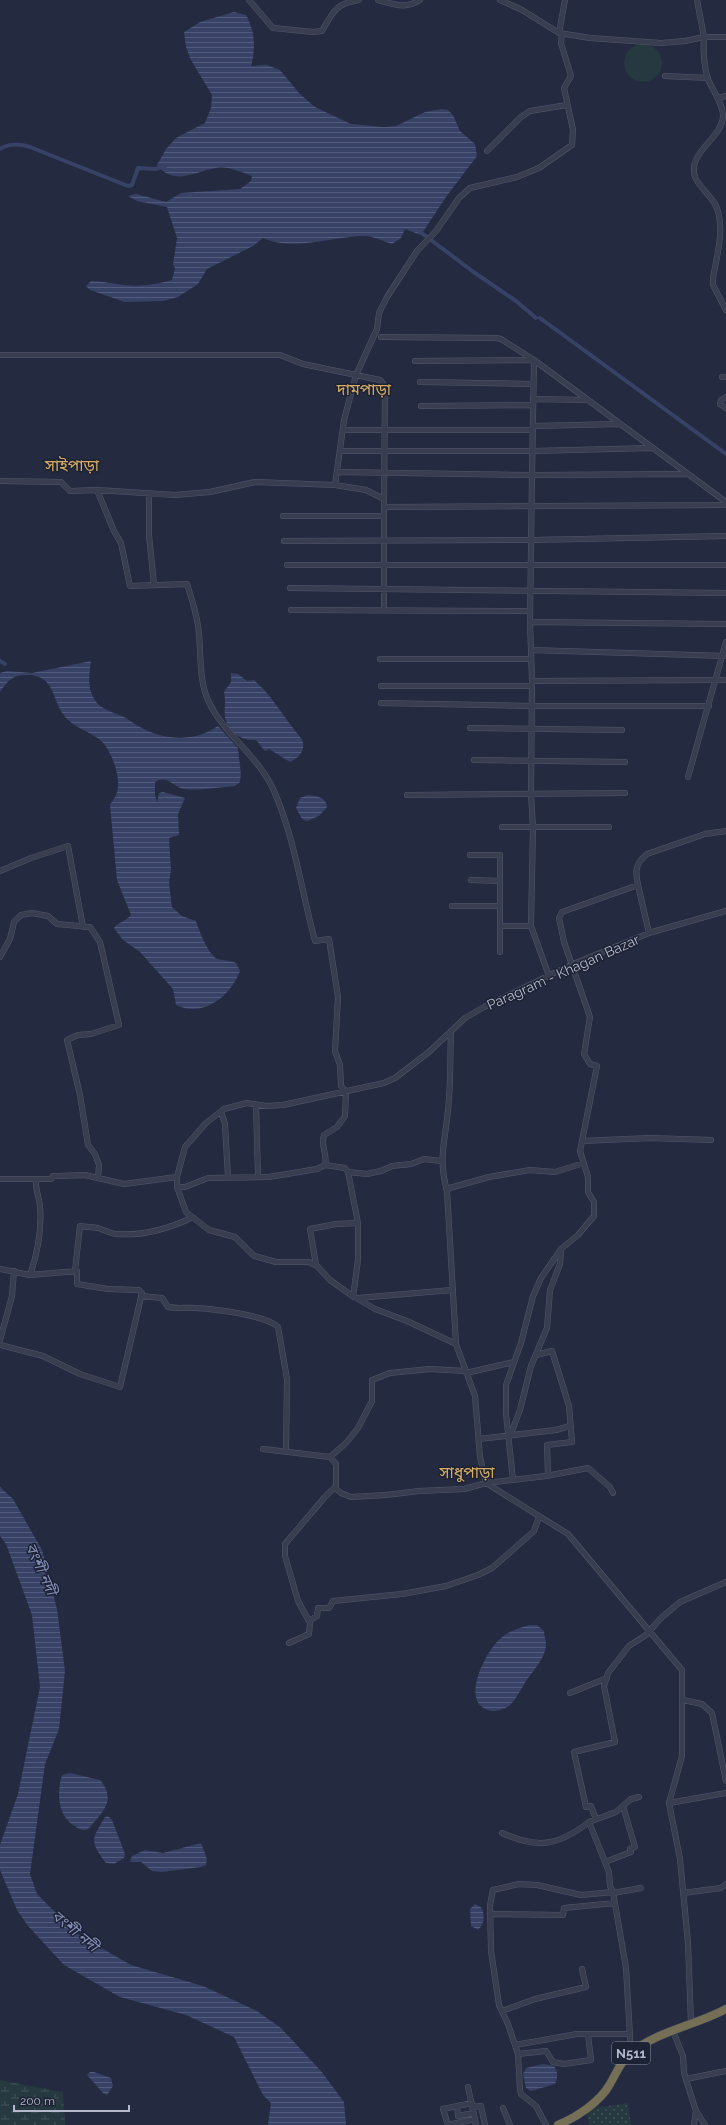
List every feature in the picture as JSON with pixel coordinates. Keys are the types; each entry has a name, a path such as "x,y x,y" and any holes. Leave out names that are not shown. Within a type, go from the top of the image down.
{"highway":[{"name":"N511","path":"558,2125 573,2122 594,2102 609,2086 620,2066 631,2053 640,2046 673,2031 711,2017 726,2009"}],"street":[{"path":"249,0 273,28 313,32 322,31 330,16 338,6 359,0"},
{"path":"378,0 397,6 404,6 420,0"},
{"path":"500,0 522,10 559,33 590,38 661,43 685,42 704,37 726,37"},
{"path":"335,485 343,430 356,374 377,329 379,313 387,297 417,251 436,231 459,198 470,188 508,180 539,168 572,145 573,130 564,88 571,76 561,43 562,34 559,33 565,0"},
{"path":"697,0 704,37 703,46 708,78 718,98 723,115 714,137 698,156 695,177 715,203 722,218 713,285 726,310"},
{"path":"665,76 708,78"},
{"path":"718,98 726,96"},
{"path":"487,151 521,117 530,111 567,105"},
{"path":"381,337 501,339 534,360 726,503"},
{"path":"0,355 280,355 303,364 380,380 384,386 384,610"},
{"path":"415,361 534,360"},
{"path":"534,360 530,591 532,683 531,794 533,828 531,926 549,976"},
{"path":"420,382 534,384"},
{"path":"726,397 720,400 720,404 726,408"},
{"path":"533,399 588,400"},
{"path":"421,406 533,406"},
{"path":"343,430 533,428 620,424"},
{"path":"340,451 652,448"},
{"path":"338,472 532,475 689,474"},
{"path":"0,481 61,482 70,491 97,490 175,495 210,492 256,482 335,485 366,490 384,499"},
{"path":"97,490 114,531 121,543 130,586 187,584 195,608 199,634 199,650 207,699 214,712 256,762 274,790 285,825 315,941 329,939 338,997 335,1051 340,1065 341,1086 346,1091 345,1116 337,1127 326,1132 322,1141 327,1159 325,1165"},
{"path":"150,494 149,534 154,585"},
{"path":"384,507 532,507 726,503"},
{"path":"282,516 384,516"},
{"path":"284,541 384,539 531,540 726,536"},
{"path":"287,565 726,565"},
{"path":"290,588 726,593"},
{"path":"291,610 530,611"},
{"path":"530,622 726,624"},
{"path":"688,777 724,656 726,642"},
{"path":"531,650 724,656"},
{"path":"380,659 531,659"},
{"path":"381,686 726,680"},
{"path":"381,703 531,706 708,706"},
{"path":"470,728 622,730"},
{"path":"474,760 625,762"},
{"path":"407,795 625,793"},
{"path":"502,827 609,827"},
{"path":"648,933 635,870 641,859 647,854 704,834 726,831"},
{"path":"0,871 31,858 68,846 83,927"},
{"path":"470,855 500,855 500,952"},
{"path":"471,880 500,881"},
{"path":"513,1480 510,1436 506,1414 506,1385 521,1343 532,1296 541,1278 561,1249 578,1235 594,1216 594,1202 588,1192 588,1177 580,1151 597,1066 590,1064 584,1054 590,1018 558,923 562,912 638,885"},
{"path":"452,906 500,906"},
{"name":"Paragram - Khagan Bazar","path":"177,1187 178,1176 186,1148 206,1123 221,1112 241,1104 256,1106 282,1105 378,1084 394,1078 429,1052 465,1018 484,1007 573,964 648,933 726,911"},
{"path":"0,957 10,939 14,922 21,915 32,912 48,916 57,924 90,927 100,942 119,1025 91,1034 78,1035 67,1040 80,1095 88,1145 99,1166 98,1178"},
{"path":"500,926 531,926"},
{"path":"451,1031 448,1109 441,1161 446,1189 456,1344 475,1396 480,1457 486,1483 568,1534 682,1670 682,1756 669,1803 680,1859 688,1943 691,2024"},
{"path":"256,1106 258,1176"},
{"path":"221,1112 225,1124 228,1177"},
{"path":"582,1140 650,1138 711,1140"},
{"path":"348,1172 375,1172 392,1166 411,1164 424,1159 441,1161"},
{"path":"446,1189 489,1177 530,1170 555,1172 584,1163"},
{"path":"355,1297 358,1260 358,1223 348,1172 345,1168 325,1165 317,1169 278,1176 208,1178 195,1184 177,1187 186,1212 190,1218 209,1230 235,1237 254,1256 276,1262 309,1262 316,1265 330,1280 355,1297 375,1309 407,1321 456,1344"},
{"path":"0,1179 51,1179 53,1176 77,1175 124,1184 178,1176"},
{"path":"30,1275 41,1236 40,1207 35,1185 36,1179"},
{"path":"0,1345 44,1356 80,1374 120,1388 142,1293 139,1290 108,1289 77,1284 75,1255 79,1246 80,1226 99,1228 114,1234 131,1234 160,1230 190,1218"},
{"path":"316,1265 310,1229 336,1224 358,1223"},
{"path":"510,1436 520,1410 528,1376 548,1328 550,1290 560,1264 561,1249"},
{"path":"0,1269 30,1275 75,1271"},
{"path":"0,1340 12,1296 14,1271"},
{"path":"355,1297 452,1290"},
{"path":"141,1296 162,1298 168,1307 225,1311 261,1318 270,1321 278,1327 287,1379 286,1452"},
{"path":"536,1355 552,1351 569,1406 572,1442 547,1445 548,1475"},
{"path":"330,1457 346,1443 358,1428 372,1401 372,1380 390,1373 430,1369 466,1372 514,1362"},
{"path":"479,1439 510,1436 570,1426"},
{"path":"263,1449 330,1457 336,1464 336,1486 341,1494 351,1497 464,1489 486,1483 588,1468 610,1487 613,1493"},
{"path":"289,1643 309,1634 309,1621 298,1601 285,1556 285,1544 336,1486"},
{"path":"309,1621 317,1616 318,1608 329,1608 333,1601 402,1594 446,1586 487,1571 534,1531 539,1517"},
{"path":"596,1820 591,1806 586,1807 574,1752 615,1742 604,1686 607,1678 629,1646 650,1631 661,1618 680,1602 726,1582"},
{"path":"570,1693 607,1678"},
{"path":"683,1700 702,1704 712,1713 726,1781"},
{"path":"669,1803 726,1793"},
{"path":"502,1833 513,1838 532,1842 553,1843 589,1822 616,1812 631,1799 639,1797"},
{"path":"605,1862 631,1852 630,1849 635,1847 623,1806"},
{"path":"589,1822 605,1862 613,1892 626,1968 631,2053"},
{"path":"546,2125 536,2106 521,2094 518,2054 499,2005 491,1951 490,1914 493,1890 519,1884 537,1885 581,1895 641,1888"},
{"path":"683,1893 721,1888 726,1884"},
{"path":"490,1914 564,1915 564,1908 615,1903"},
{"path":"502,2011 534,1999 586,1987 582,1969"},
{"path":"673,2031 683,2056 686,2079 696,2111 705,2125"},
{"path":"515,2045 577,2034 629,2034"},
{"path":"518,2054 546,2051 553,2062 564,2064 591,2060 588,2034"},
{"path":"686,2079 726,2071"},
{"path":"468,2087 476,2125"},
{"path":"473,2111 457,2106 443,2109 448,2124 473,2111 481,2106 486,2125"},
{"path":"457,2106 458,2116 473,2111"},
{"path":"503,2108 510,2125"},
{"path":"694,2125 696,2111"}],"green space":[{"path":"639,44 647,44 657,49 661,56 661,70 657,77 647,82 639,82 629,77 627,74 624,67 624,59 629,49 632,47"},
{"path":"0,2080 63,2092 65,2125 0,2125"},
{"path":"628,2103 631,2125 589,2125 586,2109"}],"water":[{"path":"234,12 246,15 251,27 254,40 254,53 251,66 267,65 280,70 299,93 315,107 351,124 383,127 396,126 425,112 441,109 448,110 453,115 460,131 475,144 477,156 446,197 421,235 405,229 401,238 392,244 366,236 301,244 275,242 263,238 253,246 207,269 198,284 178,297 163,301 125,302 90,290 86,286 91,281 137,286 172,280 175,268 173,265 177,238 167,207 137,201 128,196 136,194 166,202 181,193 240,189 251,181 252,176 230,169 216,168 185,176 178,176 164,172 157,165 166,149 176,138 205,123 211,108 212,95 191,60 186,47 184,32 200,22"},
{"path":"91,661 89,676 92,696 100,706 124,717 150,732 170,737 180,738 200,735 218,726 238,748 241,775 240,782 235,786 184,789 163,779 155,782 155,795 157,802 159,793 163,792 185,798 178,814 179,835 169,838 171,870 169,883 172,907 182,916 196,921 205,943 215,957 220,960 232,961 236,963 240,971 230,989 214,1003 205,1007 196,1009 176,1005 173,989 140,952 123,940 114,928 131,915 117,880 110,805 118,789 118,781 115,765 108,749 99,739 66,718 61,711 52,690 43,679 36,676 17,676 8,682 0,692 0,673 7,671 32,673"},
{"path":"231,673 238,674 247,681 254,680 260,685 300,737 303,743 303,749 300,755 295,759 290,762 269,749 265,751 256,740 246,739 232,732 225,717 224,692 231,682"},
{"path":"308,795 323,799 327,807 319,816 307,821 302,819 296,808 300,798"},
{"name":"বংশী নদী","path":"0,1487 13,1499 42,1550 57,1609 65,1671 59,1729 45,1764 30,1874 37,1894 77,1934 131,1965 203,1986 257,2011 281,2028 321,2071 344,2102 346,2125 268,2125 271,2103 263,2095 234,2037 186,2015 120,1997 64,1965 28,1926 17,1910 0,1870 0,1845 18,1794 40,1687 32,1615 6,1544 0,1536"},
{"path":"529,1625 537,1625 544,1631 546,1646 541,1660 512,1704 500,1710 492,1711 482,1707 477,1699 476,1689 482,1665 488,1654 501,1638 514,1630"},
{"path":"70,1773 100,1780 107,1791 108,1796 104,1810 91,1826 85,1830 73,1825 61,1809 59,1795 60,1782 62,1775"},
{"path":"108,1816 112,1820 125,1854 124,1858 114,1864 106,1863 97,1849 94,1839 105,1817"},
{"path":"201,1843 207,1859 206,1865 201,1867 161,1872 152,1871 141,1862 130,1862 132,1856 145,1850 163,1853"},
{"path":"475,1904 481,1907 484,1916 482,1925 478,1930 471,1926 470,1909"},
{"path":"543,2064 554,2066 557,2075 555,2084 531,2091 526,2088 523,2074 526,2068"},
{"path":"90,2072 111,2078 113,2086 107,2095 103,2093 87,2075"}],"waterway":[{"path":"0,149 15,145 30,147 128,186 132,185 138,168 155,169 165,166"},
{"path":"419,231 475,273 516,301 536,318"},
{"path":"540,318 726,454"},
{"path":"0,661 5,664"}],"district":[{"name":"দামপাড়া","path":"364,389"},
{"name":"সাইপাড়া","path":"72,465"},
{"name":"সাধুপাড়া","path":"467,1472"}]}
